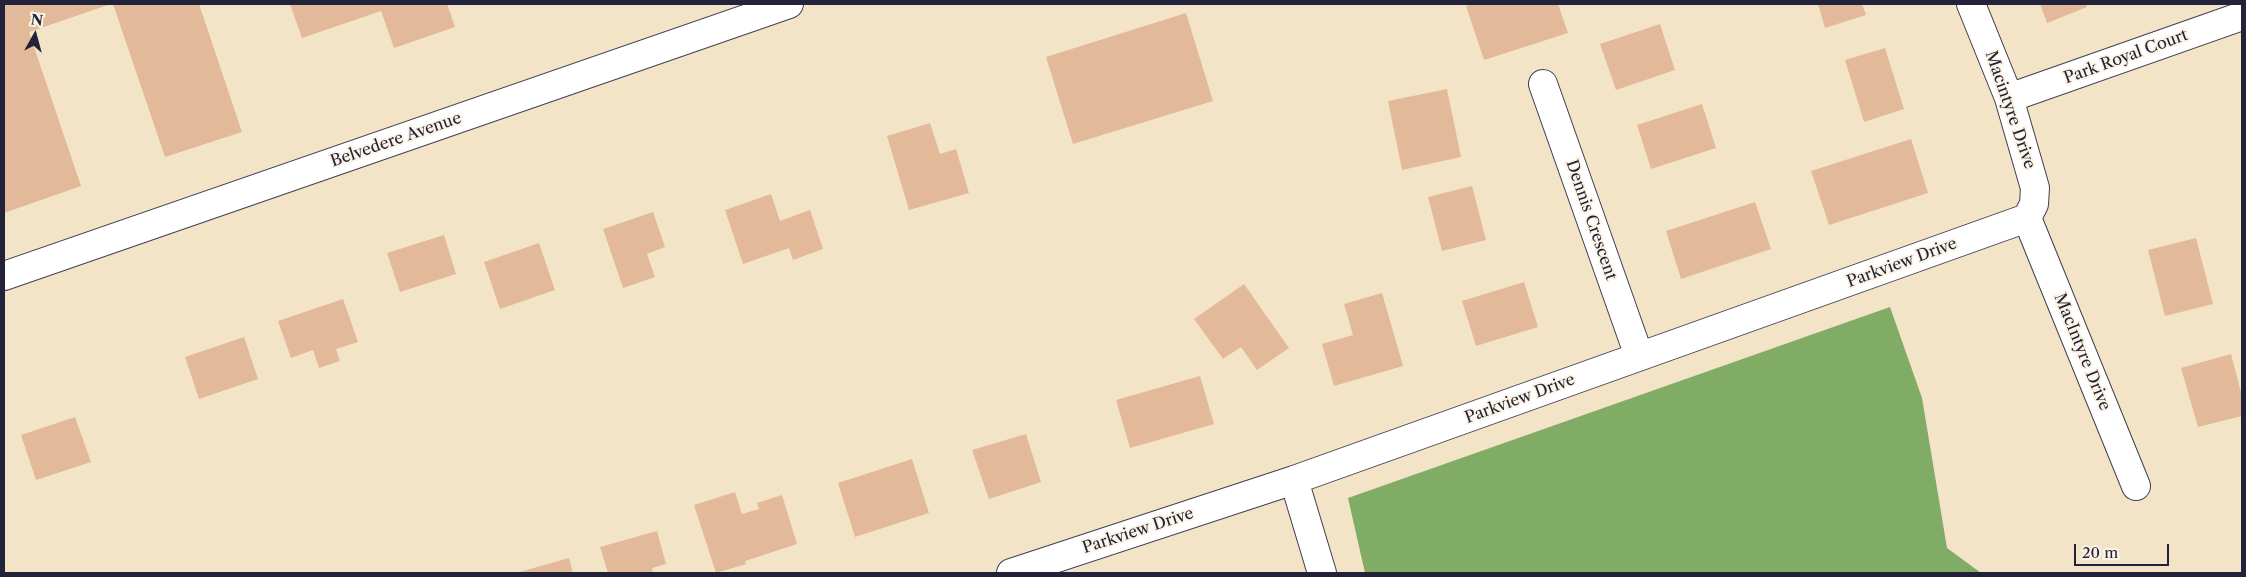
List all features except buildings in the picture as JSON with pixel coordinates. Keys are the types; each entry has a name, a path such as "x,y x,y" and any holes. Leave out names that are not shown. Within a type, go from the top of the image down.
{"street":[{"name":"Belvedere Avenue","path":"4,276 789,4"},
{"name":"Macintyre Drive","path":"1971,4 2009,98 2035,188 2034,204 2027,218"},
{"name":"Park Royal Court","path":"2009,98 2242,16"},
{"name":"Dennis Crescent","path":"1543,84 1639,356"},
{"name":"Parkview Drive","path":"1011,573 1294,480 2027,218"},
{"name":"MacIntyre Drive","path":"2027,218 2136,486"},
{"path":"1294,480 1322,573"}],"green space":[{"path":"1890,307 1922,398 1947,548 1981,573 1365,573 1348,498"}]}
